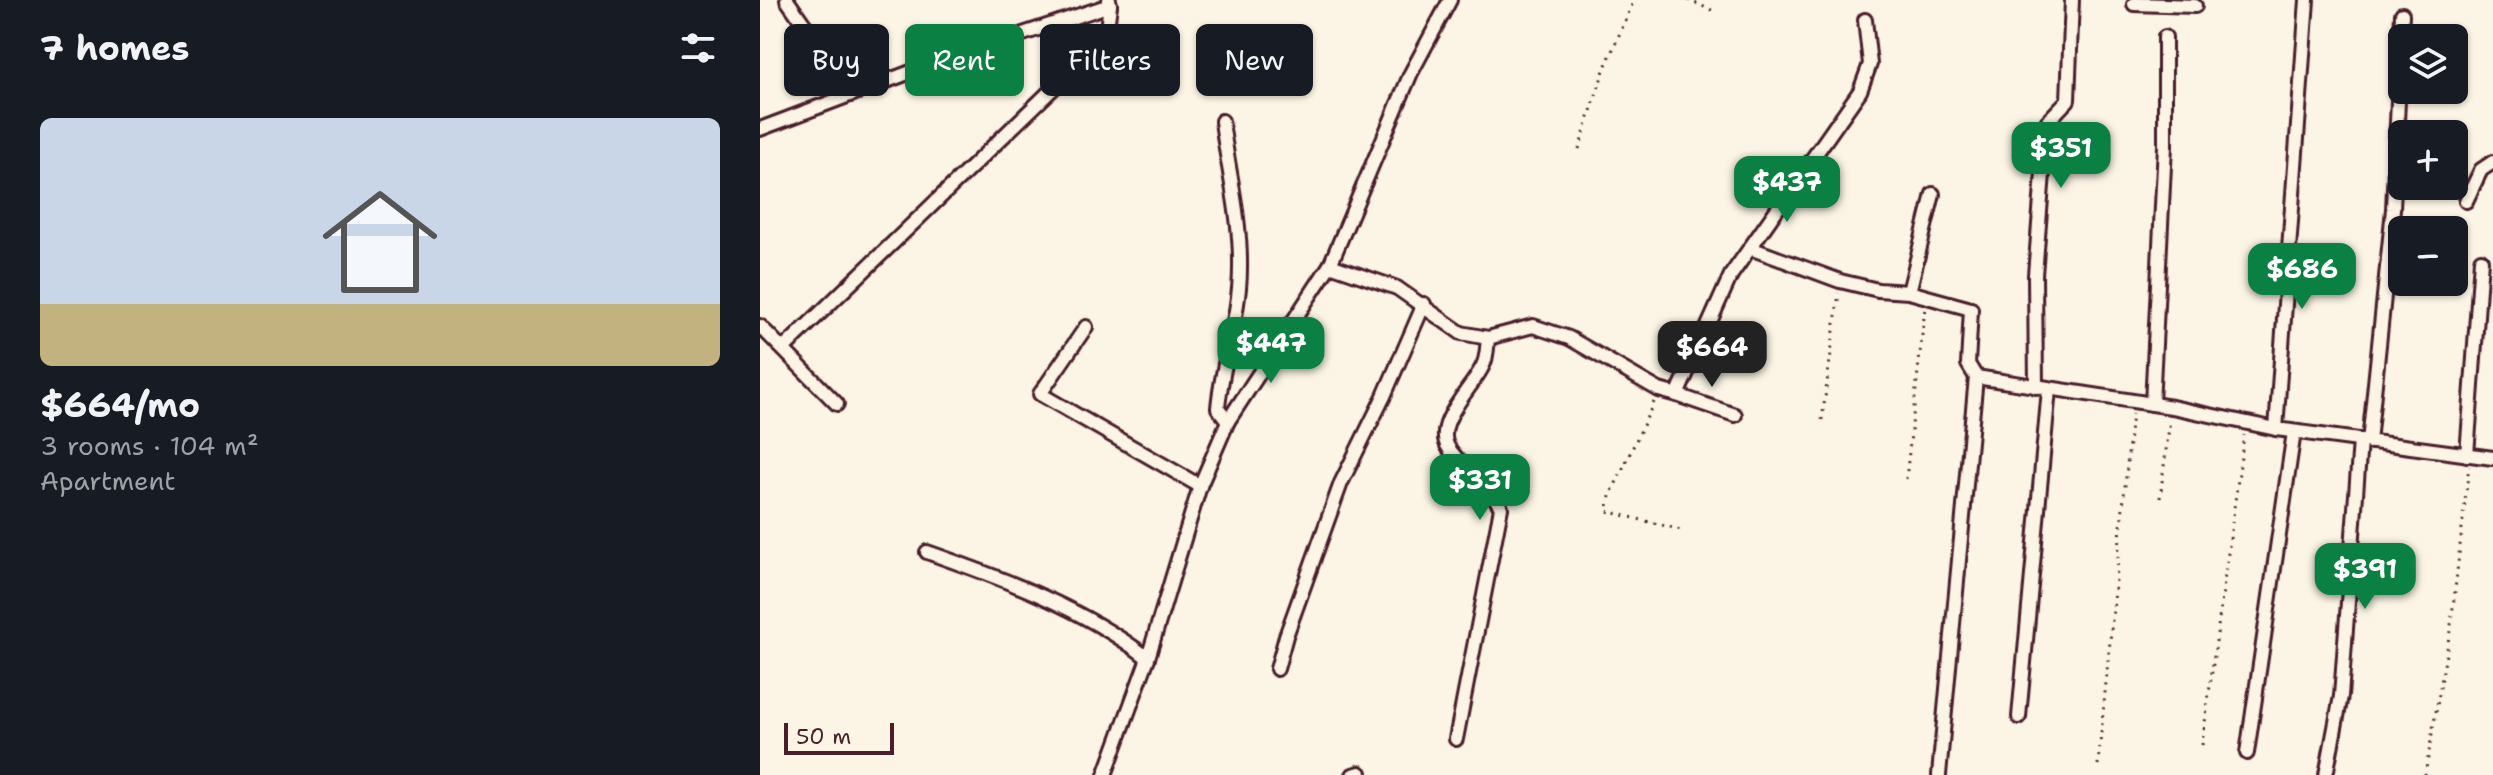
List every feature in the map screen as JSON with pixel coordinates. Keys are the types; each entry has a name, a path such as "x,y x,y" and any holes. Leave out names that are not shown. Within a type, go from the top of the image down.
{"street":[{"path":"787,0 804,24"},
{"path":"1105,775 1148,658 1200,486 1228,421 1330,265 1411,73 1450,0"},
{"path":"2019,717 2042,388 2035,275 2047,122 2068,100 2072,0"},
{"path":"2276,429 2304,7 2307,0"},
{"path":"784,348 1069,73 1107,29 1109,2 889,80"},
{"path":"2134,4 2164,2 2195,6"},
{"path":"2326,775 2341,696 2364,441 2393,209 2402,14"},
{"path":"1677,395 1731,275 1860,91 1870,64 1865,20"},
{"path":"2152,404 2165,146 2165,37"},
{"path":"760,129 848,96"},
{"path":"1222,121 1236,214 1240,268 1218,408 1228,421"},
{"path":"2466,201 2481,170 2493,162"},
{"path":"1909,292 1933,194"},
{"path":"1750,248 1840,281 1878,290 1909,292 1971,309 1968,364 1976,377 1939,775"},
{"path":"2468,455 2481,260"},
{"path":"1330,265 1397,288 1424,304 1461,333 1488,338 1533,326 1569,338 1659,390 1735,415"},
{"path":"1277,669 1341,483 1384,396 1424,304"},
{"path":"760,326 837,404"},
{"path":"1086,327 1040,394 1200,486"},
{"path":"1456,739 1501,508 1495,496 1449,449 1445,441 1449,418 1484,363 1488,338"},
{"path":"1976,377 2172,407 2294,432 2493,458"},
{"path":"2247,753 2294,432"},
{"path":"927,552 1051,600 1127,642 1148,658"}],"path":[{"path":"1579,149 1604,70 1634,0"},
{"path":"1688,0 1716,12"},
{"path":"1822,420 1840,281"},
{"path":"1906,479 1926,296"},
{"path":"1659,390 1606,505 1610,514 1681,530"},
{"path":"2098,765 2133,402"},
{"path":"2160,498 2172,407"},
{"path":"2202,745 2245,422"},
{"path":"2425,775 2451,625 2468,455"}]}
